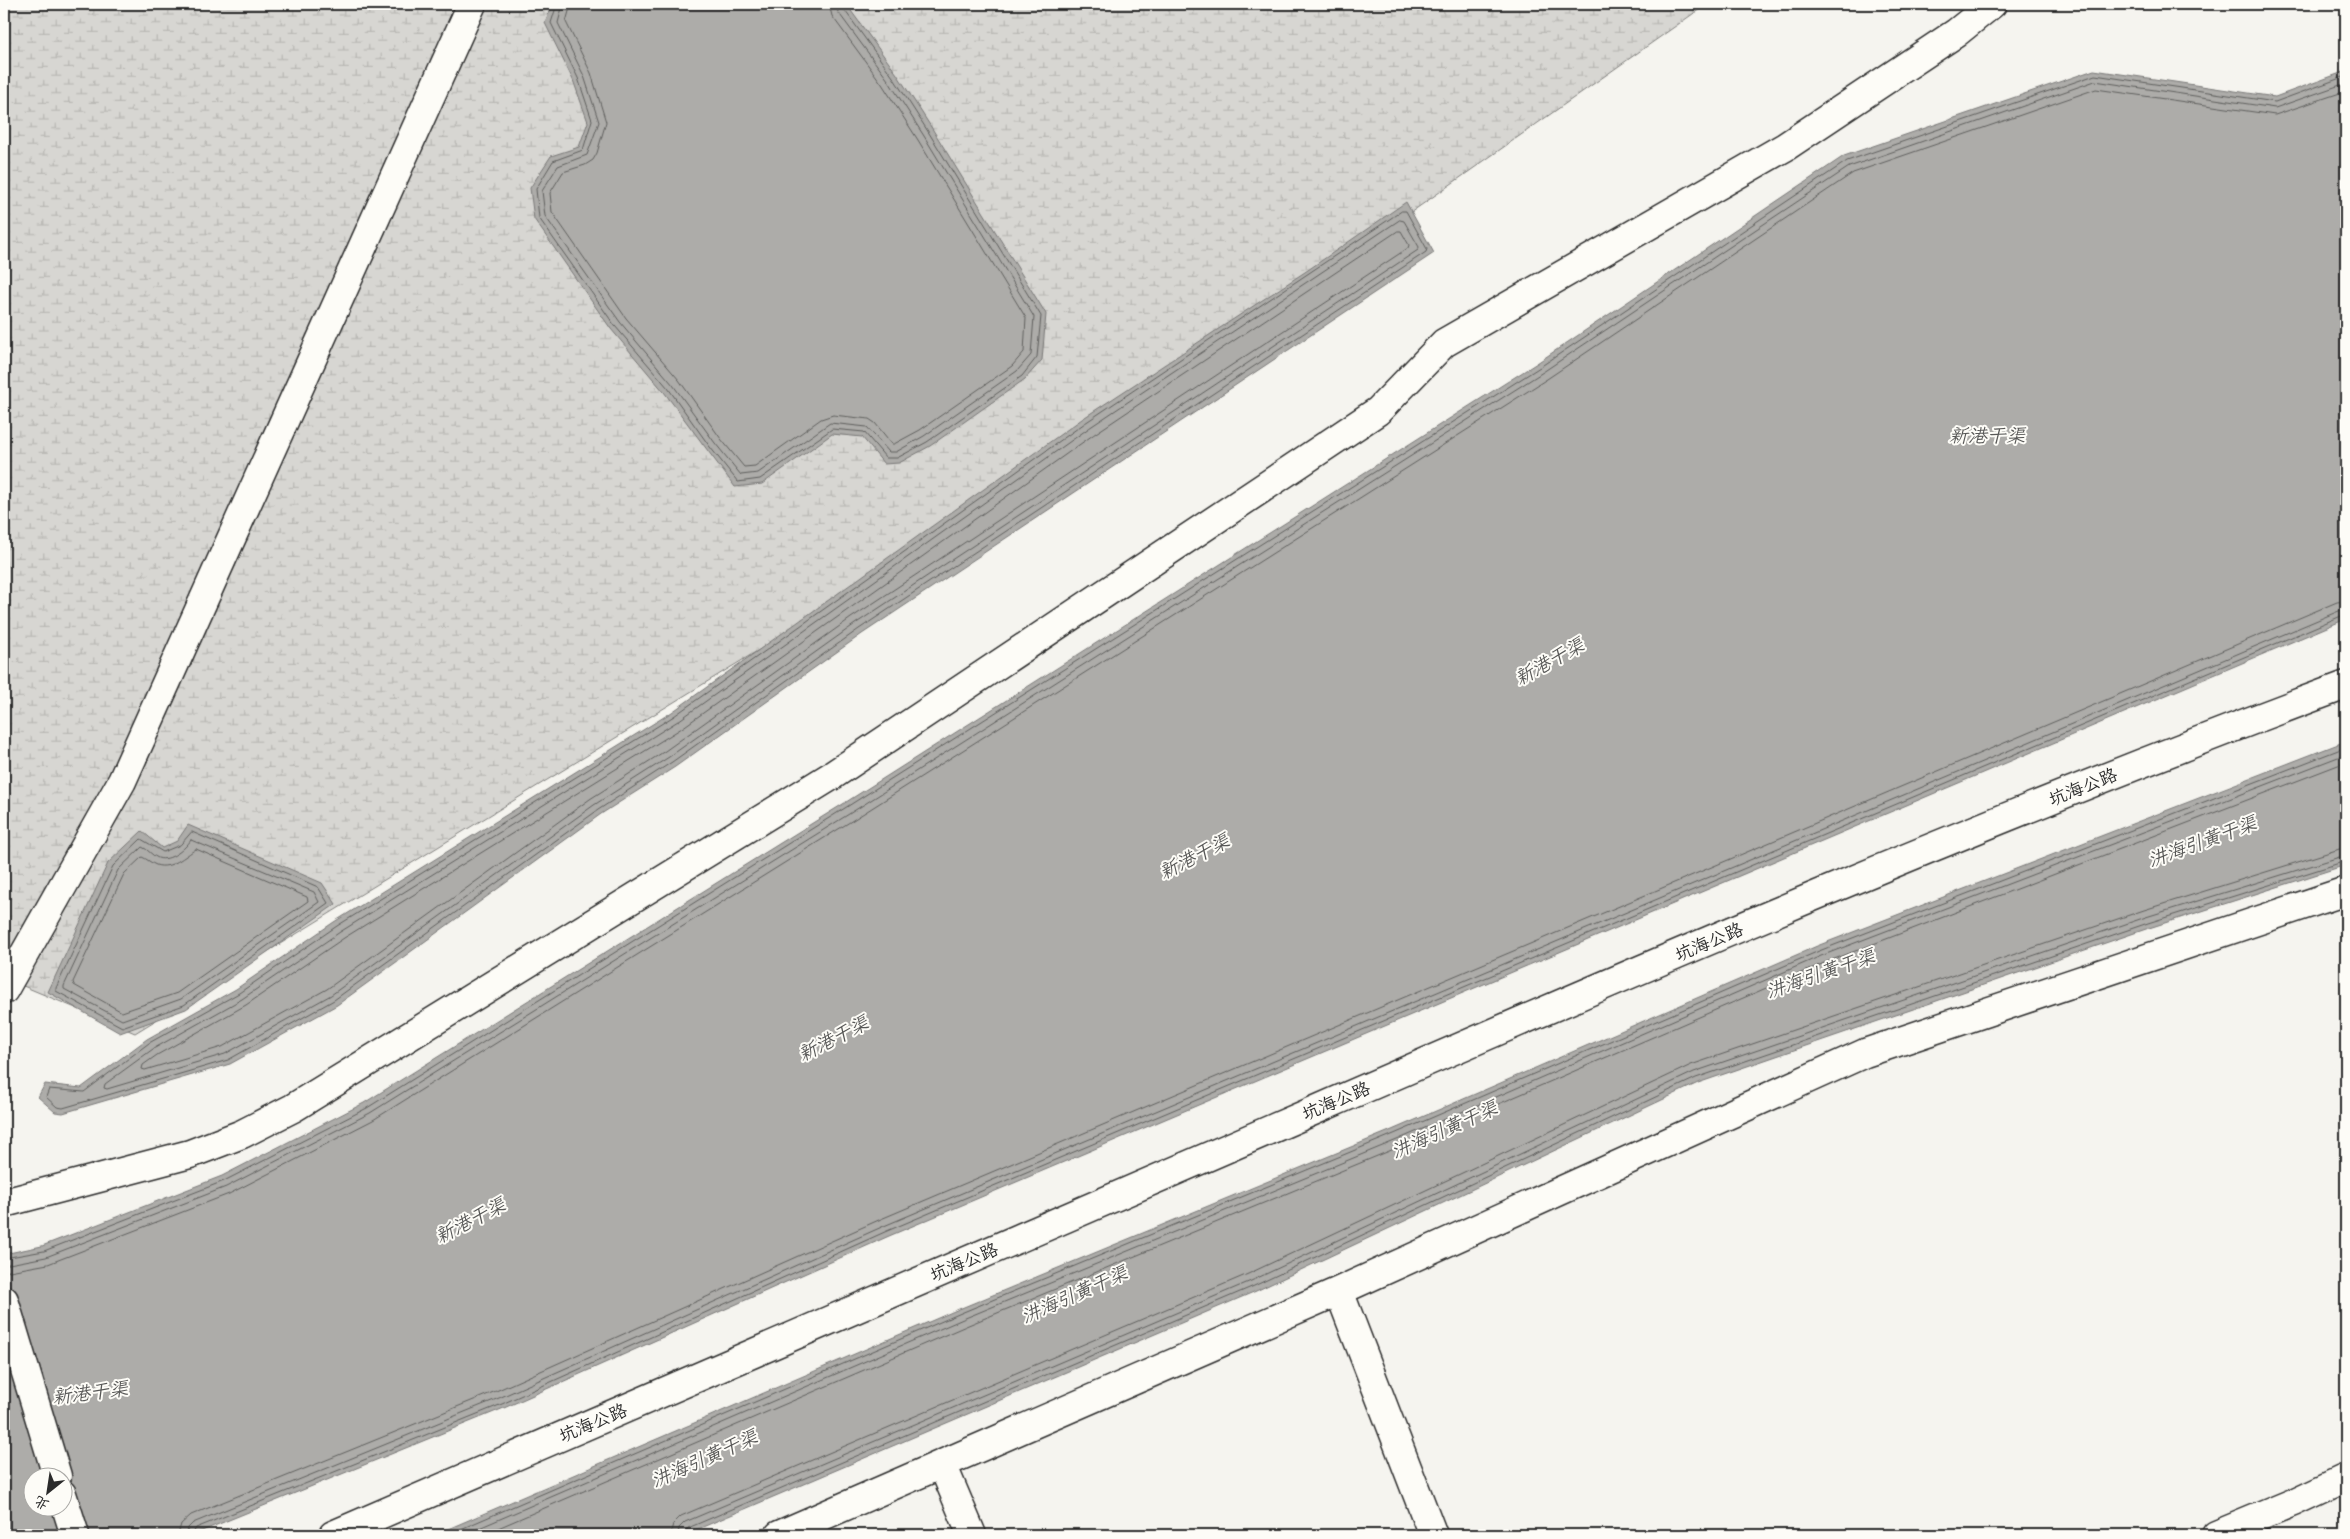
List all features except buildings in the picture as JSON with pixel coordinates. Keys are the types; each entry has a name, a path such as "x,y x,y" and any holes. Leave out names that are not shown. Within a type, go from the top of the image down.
{"street":[{"path":"4,990 122,781 472,4"},
{"path":"4,1203 190,1154 242,1134 302,1103 833,775 1378,411 1444,343 1785,147 1956,33 1992,4"},
{"name":"坑海公路","path":"333,1535 1902,860 2188,744 2346,685"},
{"path":"779,1535 1339,1291 1865,1053 2346,891"},
{"path":"1339,1291 1433,1535"},
{"path":"4,1300 54,1466"},
{"path":"942,1464 972,1535"},
{"path":"2216,1535 2293,1503 2346,1478"},
{"path":"69,1516 75,1535"}],"green space":[{"path":"4,4 1707,4 995,505 135,1033 9,980 4,982"}],"water":[{"path":"553,4 846,4 897,74 1046,314 1042,360 1025,379 930,446 899,463 884,464 862,437 832,434 762,484 735,487 664,392 611,329 534,219 530,188 551,156 579,147 588,122 573,80 545,23"},
{"name":"新港干渠","path":"2094,70 2275,97 2346,71 2346,619 889,1236 504,1408 192,1535 4,1535 4,1254 42,1246 222,1176 364,1103 843,804 1537,363 1844,156"},
{"path":"1406,202 1434,253 862,634 675,767 601,814 337,1005 230,1064 63,1113 55,1112 38,1097 45,1084 81,1088 147,1039 236,989 334,922 672,712 1082,419 1308,270"},
{"name":"汫海引黄干渠","path":"2346,741 2346,865 2149,928 1698,1083 1256,1291 684,1535 434,1535 959,1309 1392,1130 1817,946"},
{"path":"188,825 322,883 336,904 186,1009 120,1033 48,992 108,863 142,831 162,848 177,841"}]}
